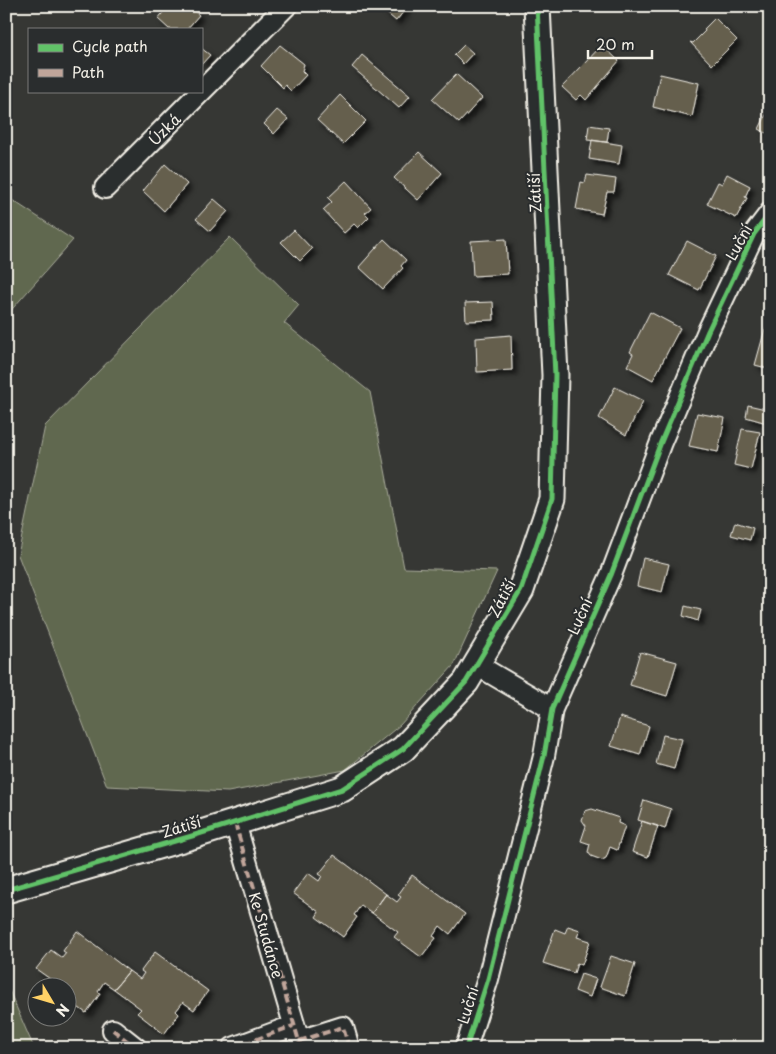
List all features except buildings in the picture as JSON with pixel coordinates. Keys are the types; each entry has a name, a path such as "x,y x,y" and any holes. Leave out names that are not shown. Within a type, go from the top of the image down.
{"street":[{"name":"Úzká","path":"202,90 286,6"},
{"name":"Zátiší","path":"6,890 342,789 403,749 466,682 477,665 521,590 552,499 555,375 537,6"},
{"name":"Úzká","path":"105,188 200,92"},
{"name":"Luční","path":"466,1048 488,979 542,766 552,709 611,575 660,442 705,339 754,234 770,213"},
{"path":"477,665 552,709"},
{"name":"Ke Studánce","path":"234,823 298,1038"},
{"path":"233,1048 298,1038 343,1028 349,1048"},
{"path":"113,1030 136,1048"}],"green space":[{"path":"6,196 73,240 6,316"},
{"path":"230,237 299,305 284,323 370,392 404,568 497,571 454,665 400,725 345,770 228,792 107,786 18,555 45,426"},
{"path":"6,985 8,988 34,1048 6,1048"}],"marked path":[{"path":"235,823 301,1048"},
{"path":"233,1048 293,1026"},
{"path":"299,1041 343,1027 349,1048"},
{"path":"113,1030 136,1048"}],"cycle path":[{"path":"6,890 192,836 342,789 403,749 466,682 521,590 552,499 555,375 537,6"},
{"path":"466,1048 488,979 544,756 552,709 611,575 661,442 708,331 754,234 770,213"}]}
